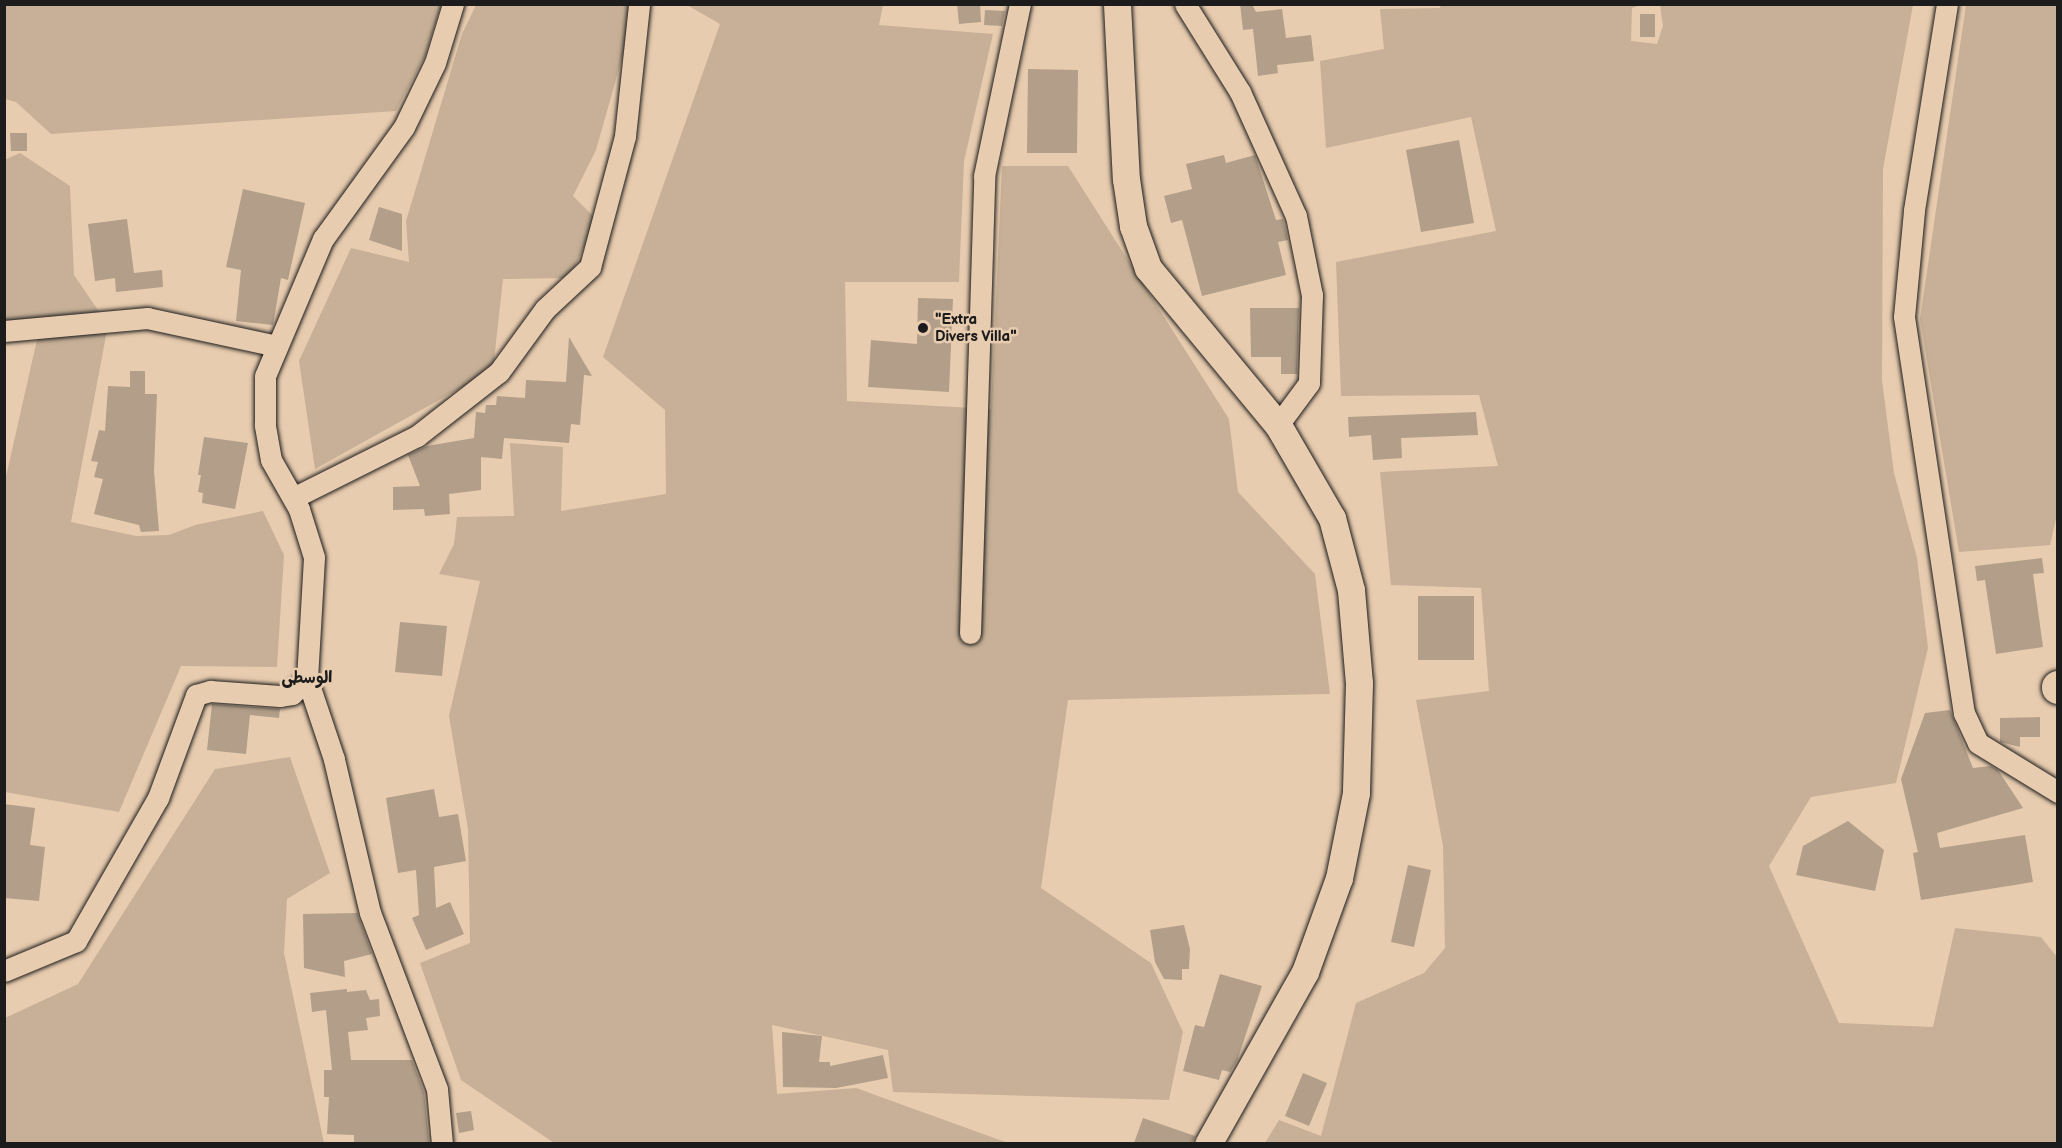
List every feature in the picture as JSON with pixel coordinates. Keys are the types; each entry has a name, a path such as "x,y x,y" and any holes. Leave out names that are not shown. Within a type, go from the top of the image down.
{"main road":[{"path":"1118,4 1126,179 1132,226 1148,268 1278,425 1332,518 1351,590 1359,683 1356,793 1340,878 1305,972 1208,1143"}],"street":[{"path":"442,1143 437,1089 405,1011 370,913 334,759 307,679 314,557 293,498 271,460 265,425 265,376 323,239 404,127 435,63 453,4"},
{"path":"293,498 417,436 499,372 545,309 590,267 625,136 639,4"},
{"path":"970,633 984,176 1020,4"},
{"path":"1185,4 1240,92 1296,216 1312,294 1309,383 1278,425"},
{"path":"1947,4 1914,211 1905,328 1964,713 1978,743 2058,792"},
{"path":"4,331 147,318 277,346"},
{"path":"4,971 76,941 158,798 196,695 210,691 280,696 292,694 307,679"}],"shaded area":[{"path":"5,4 441,5 425,56 396,111 51,134 16,102 5,99"},
{"path":"1441,4 1641,5 1632,8 1631,41 1657,44 1663,26 1660,5 1913,5 1883,169 1882,380 1894,473 1917,558 1928,648 1896,783 1811,797 1769,866 1839,1023 1933,1027 1955,928 2041,937 2057,957 2057,1143 1265,1143 1279,1120 1321,1136 1356,1003 1424,973 1445,948 1443,846 1416,700 1489,691 1481,588 1391,585 1380,472 1498,466 1479,395 1341,396 1336,262 1496,231 1471,117 1326,148 1320,61 1384,49 1380,9 1440,8"},
{"path":"476,5 637,5 596,150 573,196 596,219 570,278 503,279 493,370 315,469 299,361 351,248 409,262 406,221 462,34"},
{"path":"687,5 883,5 879,25 993,34 964,161 959,282 845,282 847,401 991,409 1002,166 1068,166 1229,419 1238,492 1315,574 1330,694 1068,700 1041,888 1151,963 1183,1032 1169,1100 893,1092 888,1050 772,1025 777,1094 856,1088 1008,1143 554,1143 461,1080 420,963 470,943 468,829 449,716 480,581 439,574 454,544 457,517 514,516 510,443 563,447 561,511 666,494 665,410 603,357 720,24"},
{"path":"1966,5 2057,5 2058,510 2050,545 1959,552 1920,319"},
{"path":"20,153 70,186 74,275 108,325 71,522 136,536 169,535 195,525 263,511 284,555 277,667 181,666 119,812 5,792 5,481 39,331 5,325 4,160"},
{"path":"290,757 330,873 287,899 284,953 324,1143 5,1143 5,1018 78,984 215,769"}],"building":[{"path":"957,4 980,4 981,22 959,24"},
{"path":"1240,4 1252,4 1256,12 1282,9 1286,38 1311,35 1314,61 1277,65 1278,73 1258,76 1253,29 1243,30"},
{"path":"985,10 1005,11 1002,26 984,25"},
{"path":"1640,14 1655,14 1655,37 1640,37"},
{"path":"1028,69 1078,70 1077,153 1027,153"},
{"path":"10,133 27,133 27,151 11,151"},
{"path":"1459,140 1474,223 1421,232 1406,150"},
{"path":"1224,155 1226,163 1255,155 1276,220 1283,219 1288,240 1278,242 1286,275 1202,296 1182,220 1171,223 1164,196 1192,189 1186,164"},
{"path":"243,189 305,203 288,280 281,278 273,325 236,321 241,270 226,267"},
{"path":"379,207 402,214 402,251 369,240"},
{"path":"127,219 134,273 162,270 163,287 116,292 115,278 95,281 88,224"},
{"path":"918,298 953,299 949,392 868,387 871,340 917,344"},
{"path":"1250,308 1299,308 1297,374 1281,374 1281,357 1251,357"},
{"path":"569,337 592,376 584,375 580,425 571,424 569,443 504,438 502,459 481,457 481,490 449,494 450,514 425,516 424,509 393,510 393,487 420,486 408,455 427,446 474,438 476,412 485,413 486,405 496,405 497,396 525,398 526,380 566,382"},
{"path":"130,371 145,371 145,394 157,394 154,471 159,531 141,532 139,525 94,514 103,479 94,477 98,462 91,461 99,430 105,431 108,386 130,387"},
{"path":"1476,412 1478,435 1401,438 1402,458 1373,460 1371,435 1349,437 1348,417"},
{"path":"204,437 248,443 235,509 202,503 203,493 198,492 201,475 198,475"},
{"path":"2042,558 2044,573 2033,574 2043,647 1996,654 1985,580 1977,581 1975,566"},
{"path":"1418,596 1474,596 1474,660 1418,660"},
{"path":"400,622 447,626 442,676 395,672"},
{"path":"212,704 280,709 279,718 250,715 246,754 207,750"},
{"path":"1950,710 1973,768 1991,766 1998,770 2023,808 1937,833 1940,848 2025,835 2033,882 1921,900 1913,853 1918,852 1901,779 1925,713"},
{"path":"2040,717 2040,737 2020,737 2020,747 2000,742 2000,718"},
{"path":"434,789 439,817 458,814 466,861 434,867 436,908 450,902 464,934 426,950 412,918 419,915 416,870 398,873 386,798"},
{"path":"4,804 35,808 30,845 45,847 39,901 4,898"},
{"path":"1848,821 1884,850 1875,891 1796,875 1803,846"},
{"path":"1408,865 1431,870 1414,947 1391,942"},
{"path":"357,913 372,954 344,961 345,977 304,968 303,914"},
{"path":"1184,925 1190,949 1189,969 1182,969 1182,980 1164,979 1155,962 1150,930"},
{"path":"1220,974 1262,986 1237,1061 1230,1072 1222,1070 1219,1080 1183,1071 1195,1025 1204,1027"},
{"path":"347,989 347,992 366,990 370,1000 379,999 380,1016 366,1018 368,1030 348,1032 351,1060 412,1060 424,1092 429,1143 354,1143 354,1135 327,1134 329,1097 324,1097 324,1070 332,1070 326,1010 312,1012 310,993"},
{"path":"782,1032 822,1036 819,1062 830,1062 830,1066 883,1055 888,1078 836,1088 783,1087"},
{"path":"1303,1073 1327,1083 1309,1126 1285,1116"},
{"path":"471,1111 474,1130 459,1133 456,1113"},
{"path":"1143,1118 1195,1136 1192,1143 1134,1143"}],"place":[{"name":"\"Extra Divers Villa\"","path":"923,328"}],"district":[{"name":"الوسطى","path":"307,679"}]}
